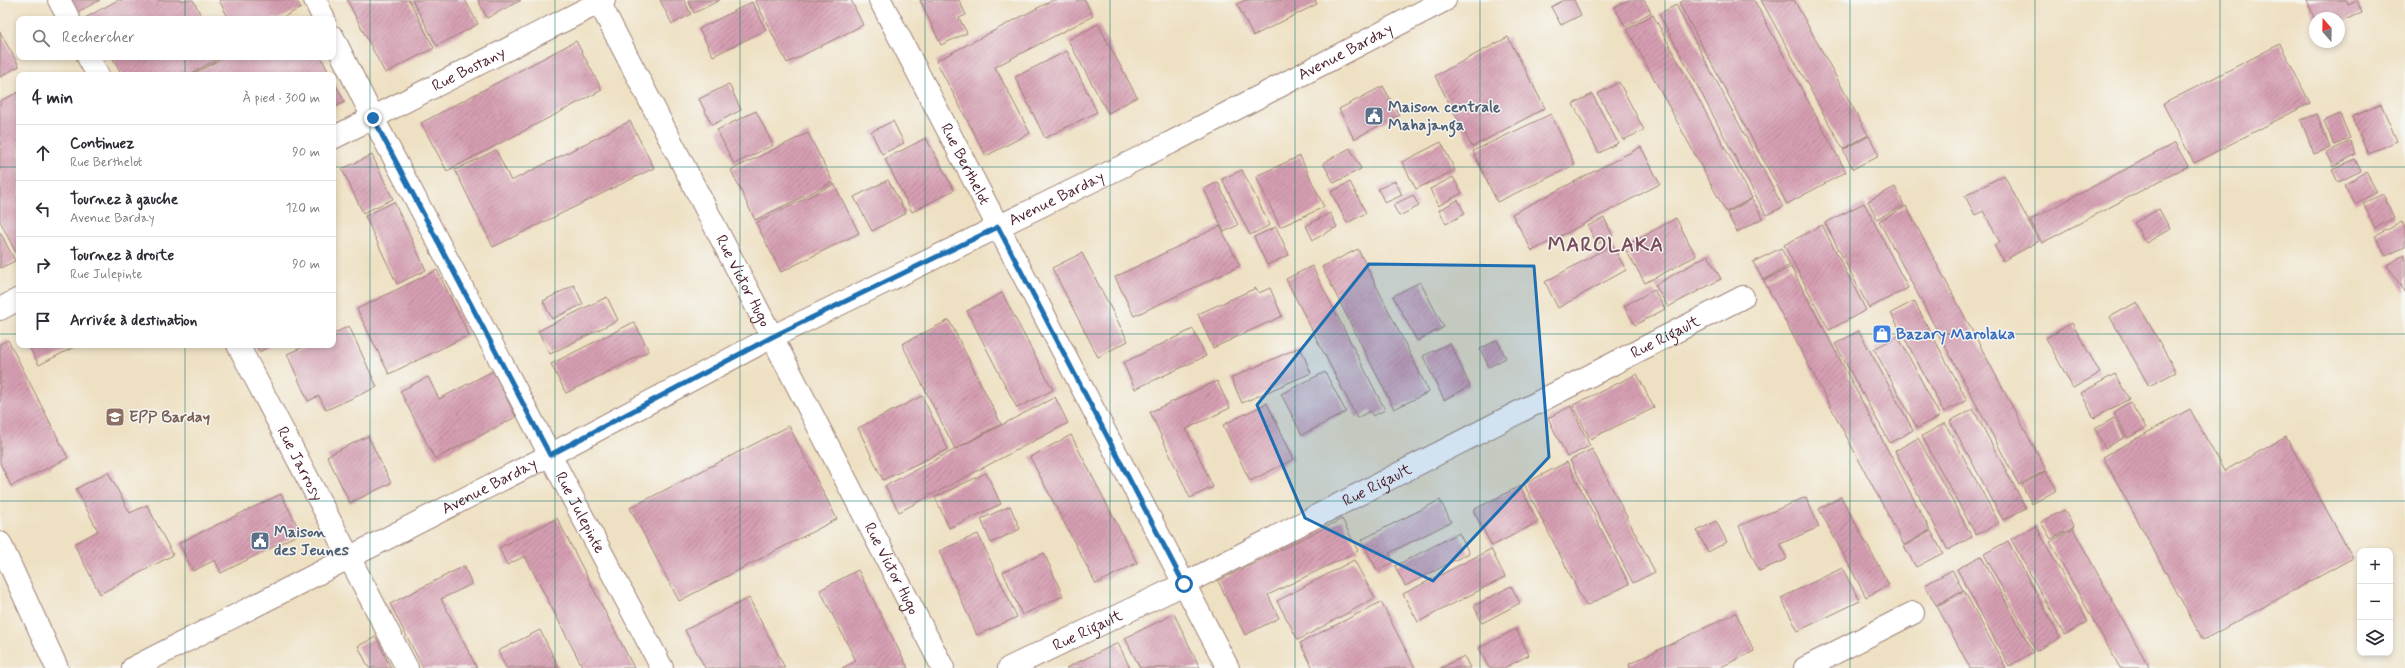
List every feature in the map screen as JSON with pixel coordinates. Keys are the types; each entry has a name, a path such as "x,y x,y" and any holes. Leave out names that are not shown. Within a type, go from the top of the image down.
{"street":[{"path":"59,0 67,16"},
{"path":"315,0 323,16"},
{"name":"Rue Berthelot","path":"880,0 1228,668"},
{"name":"Avenue Barday","path":"133,668 550,455 772,337 1170,143 1445,0"},
{"name":"Rue Bostany","path":"336,136 600,1"},
{"name":"Rue Victor Hugo","path":"600,1 943,668"},
{"name":"Rue Julepinte","path":"336,43 373,118 662,668"},
{"path":"90,60 96,72"},
{"name":"Rue Rigault","path":"1009,668 1184,584 1742,297"},
{"path":"0,309 16,301"},
{"name":"Rue Jarrosy","path":"240,348 407,668"},
{"path":"0,543 58,668"},
{"path":"1805,668 1913,613"}],"highlighted area":[{"path":"1369,264 1534,266 1549,457 1433,581 1305,518 1257,405"}],"building":[{"path":"69,0 100,0 76,13"},
{"path":"118,0 193,0 201,16 89,16"},
{"path":"219,0 296,0 301,8 285,16 227,16"},
{"path":"347,0 409,0 434,48 385,73"},
{"path":"412,0 465,0 478,24 437,46"},
{"path":"478,0 521,0 487,18"},
{"path":"660,0 684,0 691,14 672,24"},
{"path":"688,0 720,0 694,13"},
{"path":"755,0 851,0 863,25 787,63"},
{"path":"920,0 959,0 966,15 959,18 967,33 941,45"},
{"path":"1053,0 1085,0 1093,16 995,67 1030,133 986,156 936,61"},
{"path":"1245,0 1315,0 1317,4 1253,36 1237,4"},
{"path":"1564,0 1574,0 1581,15 1561,25 1551,7"},
{"path":"1628,0 1644,0 1651,12 1626,27 1614,7"},
{"path":"1685,0 1754,0 1846,172 1787,204 1679,3"},
{"path":"1761,0 1794,0 1868,135 1843,149"},
{"path":"2307,0 2347,0 2348,4 2357,0 2362,13 2345,20 2345,12 2312,12"},
{"path":"752,2 766,30 713,56 699,29"},
{"path":"1676,5 1783,207 1766,215 1659,14"},
{"path":"1653,15 1752,198 1726,212 1627,29"},
{"path":"1098,24 1137,97 1108,113 1068,40"},
{"path":"0,32 19,66 0,77"},
{"path":"1508,37 1545,108 1472,147 1435,76"},
{"path":"576,41 602,90 447,171 421,123"},
{"path":"2280,44 2310,103 2194,163 2163,104"},
{"path":"1067,51 1097,112 1045,138 1015,77"},
{"path":"114,60 216,60 194,72 120,72"},
{"path":"219,60 322,60 328,72 197,72"},
{"path":"1619,82 1644,130 1623,140 1598,94"},
{"path":"729,84 741,110 712,125 699,99"},
{"path":"336,86 345,102 336,106"},
{"path":"1383,86 1399,115 1354,139 1339,109"},
{"path":"16,93 16,253 0,221 0,101"},
{"path":"1592,94 1618,143 1599,153 1573,104"},
{"path":"2381,104 2397,141 2368,154 2352,117"},
{"path":"756,111 773,145 734,164 717,130"},
{"path":"1551,114 1575,165 1497,202 1473,151"},
{"path":"2317,114 2330,148 2314,154 2301,120"},
{"path":"2340,114 2350,138 2334,145 2324,121"},
{"path":"630,121 654,168 493,247 455,170 496,150 511,181"},
{"path":"893,121 904,143 882,154 871,132"},
{"path":"808,133 833,182 755,220 731,170"},
{"path":"1869,136 1879,155 1853,169 1843,150"},
{"path":"926,138 954,190 912,212 885,159"},
{"path":"2350,141 2356,154 2333,167 2326,153"},
{"path":"1441,142 1455,170 1416,189 1402,162"},
{"path":"2175,143 2188,166 2042,243 2030,220"},
{"path":"1641,147 1660,184 1532,251 1512,214"},
{"path":"1350,148 1361,169 1334,183 1323,163"},
{"path":"372,155 393,199 363,213 342,169"},
{"path":"1300,156 1324,207 1280,227 1256,176"},
{"path":"2355,159 2361,171 2338,182 2332,170"},
{"path":"1242,170 1270,225 1250,235 1222,179"},
{"path":"2366,172 2377,192 2355,204 2344,185"},
{"path":"2004,175 2039,241 2003,261 1994,245 2000,242 1983,211 1975,215 1965,196"},
{"path":"1453,177 1462,193 1438,206 1430,189"},
{"path":"888,180 906,213 872,231 854,197"},
{"path":"1395,181 1402,195 1385,203 1378,189"},
{"path":"1218,182 1238,225 1224,232 1204,189"},
{"path":"1350,182 1366,213 1347,223 1331,192"},
{"path":"834,184 859,233 781,272 756,223"},
{"path":"1895,187 1904,205 1877,219 1868,201"},
{"path":"2383,194 2394,218 2375,228 2363,203"},
{"path":"1413,195 1419,206 1399,216 1393,205"},
{"path":"1752,199 1763,218 1737,232 1727,213"},
{"path":"1458,200 1465,214 1446,224 1439,210"},
{"path":"394,202 426,270 397,284 365,216"},
{"path":"1864,203 1908,288 1869,308 1825,223"},
{"path":"1906,206 2046,470 2019,485 1879,221"},
{"path":"2159,209 2170,229 2146,243 2134,223"},
{"path":"1330,213 1337,227 1313,240 1306,226"},
{"path":"1604,218 1613,236 1597,244 1588,226"},
{"path":"1676,218 1696,256 1645,283 1624,247"},
{"path":"2402,222 2405,228 2405,247 2386,256 2375,236"},
{"path":"1822,225 1866,310 1829,330 1784,245"},
{"path":"1220,226 1240,266 1134,316 1115,277"},
{"path":"1276,227 1289,255 1267,265 1254,237"},
{"path":"0,232 15,261 0,268"},
{"path":"1612,245 1626,270 1558,308 1545,282"},
{"path":"1781,248 1790,265 1763,280 1753,262"},
{"path":"1358,249 1429,392 1394,409 1322,267"},
{"path":"1082,253 1128,341 1098,357 1052,268"},
{"path":"2405,254 2405,293 2387,265"},
{"path":"1708,255 1721,279 1668,307 1655,285"},
{"path":"1312,266 1385,410 1373,416 1370,411 1357,418 1286,279"},
{"path":"1791,267 1930,530 1904,545 1764,281"},
{"path":"437,270 469,335 389,374 357,309"},
{"path":"1420,282 1444,327 1417,341 1393,296"},
{"path":"574,285 583,304 552,319 543,301"},
{"path":"1256,288 1259,293 1270,288 1282,316 1213,348 1198,314"},
{"path":"1654,290 1665,309 1635,325 1624,306"},
{"path":"1002,293 1053,390 1017,408 967,311"},
{"path":"607,297 618,320 550,354 538,331"},
{"path":"1914,301 1967,400 1944,412 1891,313"},
{"path":"2137,302 2176,372 2149,386 2110,317"},
{"path":"949,320 1001,424 955,449 902,344"},
{"path":"634,322 649,351 566,393 551,364"},
{"path":"2072,323 2100,373 2073,388 2046,338"},
{"path":"349,326 377,387 326,410 319,396 308,401 287,354 301,348 336,348 336,332"},
{"path":"1193,329 1206,356 1135,389 1123,363"},
{"path":"1859,331 1913,430 1890,443 1835,344"},
{"path":"1898,336 1940,416 1917,428 1874,349"},
{"path":"8,340 68,458 11,486 0,463 0,344"},
{"path":"1497,340 1506,358 1489,367 1480,349"},
{"path":"1450,343 1470,386 1444,400 1423,356"},
{"path":"1300,347 1311,373 1242,403 1231,378"},
{"path":"30,348 72,348 39,365"},
{"path":"257,348 266,348 259,352"},
{"path":"493,371 516,417 435,459 400,391 428,377 439,399"},
{"path":"1325,372 1346,412 1302,435 1281,394"},
{"path":"1637,374 1654,408 1590,439 1573,405"},
{"path":"2115,374 2129,399 2094,418 2081,393"},
{"path":"1217,381 1230,408 1186,429 1213,487 1190,498 1150,412"},
{"path":"922,396 948,449 883,480 858,428"},
{"path":"1055,397 1068,423 899,512 885,486"},
{"path":"2130,402 2146,428 2128,438 2113,412"},
{"path":"1267,403 1294,459 1250,481 1223,425"},
{"path":"1571,406 1590,446 1567,457 1548,418"},
{"path":"1973,409 2026,508 2003,520 1950,421"},
{"path":"2190,409 2224,471 2286,437 2353,558 2203,640 2103,457"},
{"path":"2114,418 2125,437 2105,448 2095,429"},
{"path":"1945,423 1999,523 1976,535 1922,436"},
{"path":"789,426 837,519 679,601 630,508"},
{"path":"1071,435 1137,563 1096,584 1030,457"},
{"path":"368,436 391,483 350,503 327,456"},
{"path":"1918,438 1972,537 1948,550 1895,451"},
{"path":"1592,449 1655,572 1633,583 1570,460"},
{"path":"1567,462 1629,584 1586,606 1524,484"},
{"path":"2046,471 2057,490 2032,504 2022,485"},
{"path":"108,472 130,513 147,505 173,555 100,594 74,544 98,531 76,489"},
{"path":"986,473 1001,504 949,528 935,497"},
{"path":"1520,486 1538,522 1492,546 1473,510"},
{"path":"281,494 301,533 221,573 215,560 193,571 179,543"},
{"path":"1806,497 1819,527 1780,544 1787,559 1759,571 1739,526"},
{"path":"1841,497 1889,585 1866,597 1819,509"},
{"path":"1440,500 1451,522 1389,553 1394,562 1377,570 1361,540"},
{"path":"1010,506 1020,529 991,543 981,519"},
{"path":"2064,510 2074,527 2051,539 2041,522"},
{"path":"557,518 634,668 583,668 525,556 507,565 499,548"},
{"path":"1342,519 1358,551 1268,595 1279,618 1245,635 1218,581"},
{"path":"1716,521 1727,542 1708,552 1697,531"},
{"path":"2036,526 2088,622 2064,635 2011,539"},
{"path":"2073,529 2149,667 2120,668 2050,542"},
{"path":"1931,531 1943,553 1916,567 1904,546"},
{"path":"1459,533 1469,553 1405,586 1395,566"},
{"path":"978,534 1017,617 977,635 939,551"},
{"path":"2008,541 2060,638 2036,651 1984,554"},
{"path":"1491,549 1505,577 1418,622 1403,594"},
{"path":"1044,553 1063,596 1022,615 1003,572"},
{"path":"1981,556 2033,652 2009,666 1957,569"},
{"path":"1354,560 1375,598 1298,640 1277,601"},
{"path":"464,566 472,584 441,599 477,668 423,668 390,604"},
{"path":"1842,568 1860,601 1798,631 1781,598"},
{"path":"858,570 908,668 842,668 856,661 820,590"},
{"path":"1952,570 1963,590 1936,605 1925,585"},
{"path":"1511,586 1520,603 1482,623 1474,606"},
{"path":"1964,591 2006,668 1970,668 1937,606"},
{"path":"749,598 785,668 705,668 685,630"},
{"path":"1381,602 1415,668 1313,668 1300,643"},
{"path":"1736,613 1754,651 1719,668 1630,668 1629,664"},
{"path":"1174,614 1200,668 1140,668 1125,638"},
{"path":"1516,629 1529,655 1504,668 1489,668 1479,648"},
{"path":"540,630 559,668 506,668 498,651"},
{"path":"376,637 391,668 369,668 358,646"},
{"path":"1118,643 1130,668 1066,668"},
{"path":"1464,656 1470,668 1441,668"}],"place":[{"name":"Maison centrale Mahajanga","path":"1374,116"},
{"name":"Bazary Marolaka","path":"1882,334"},
{"name":"EPP Barday","path":"115,417"},
{"name":"Maison des Jeunes","path":"260,541"}],"district":[{"name":"MAROLAKA","path":"1606,245"}],"route":[{"path":"373,118 550,455 772,337 998,227 1184,584"}]}
